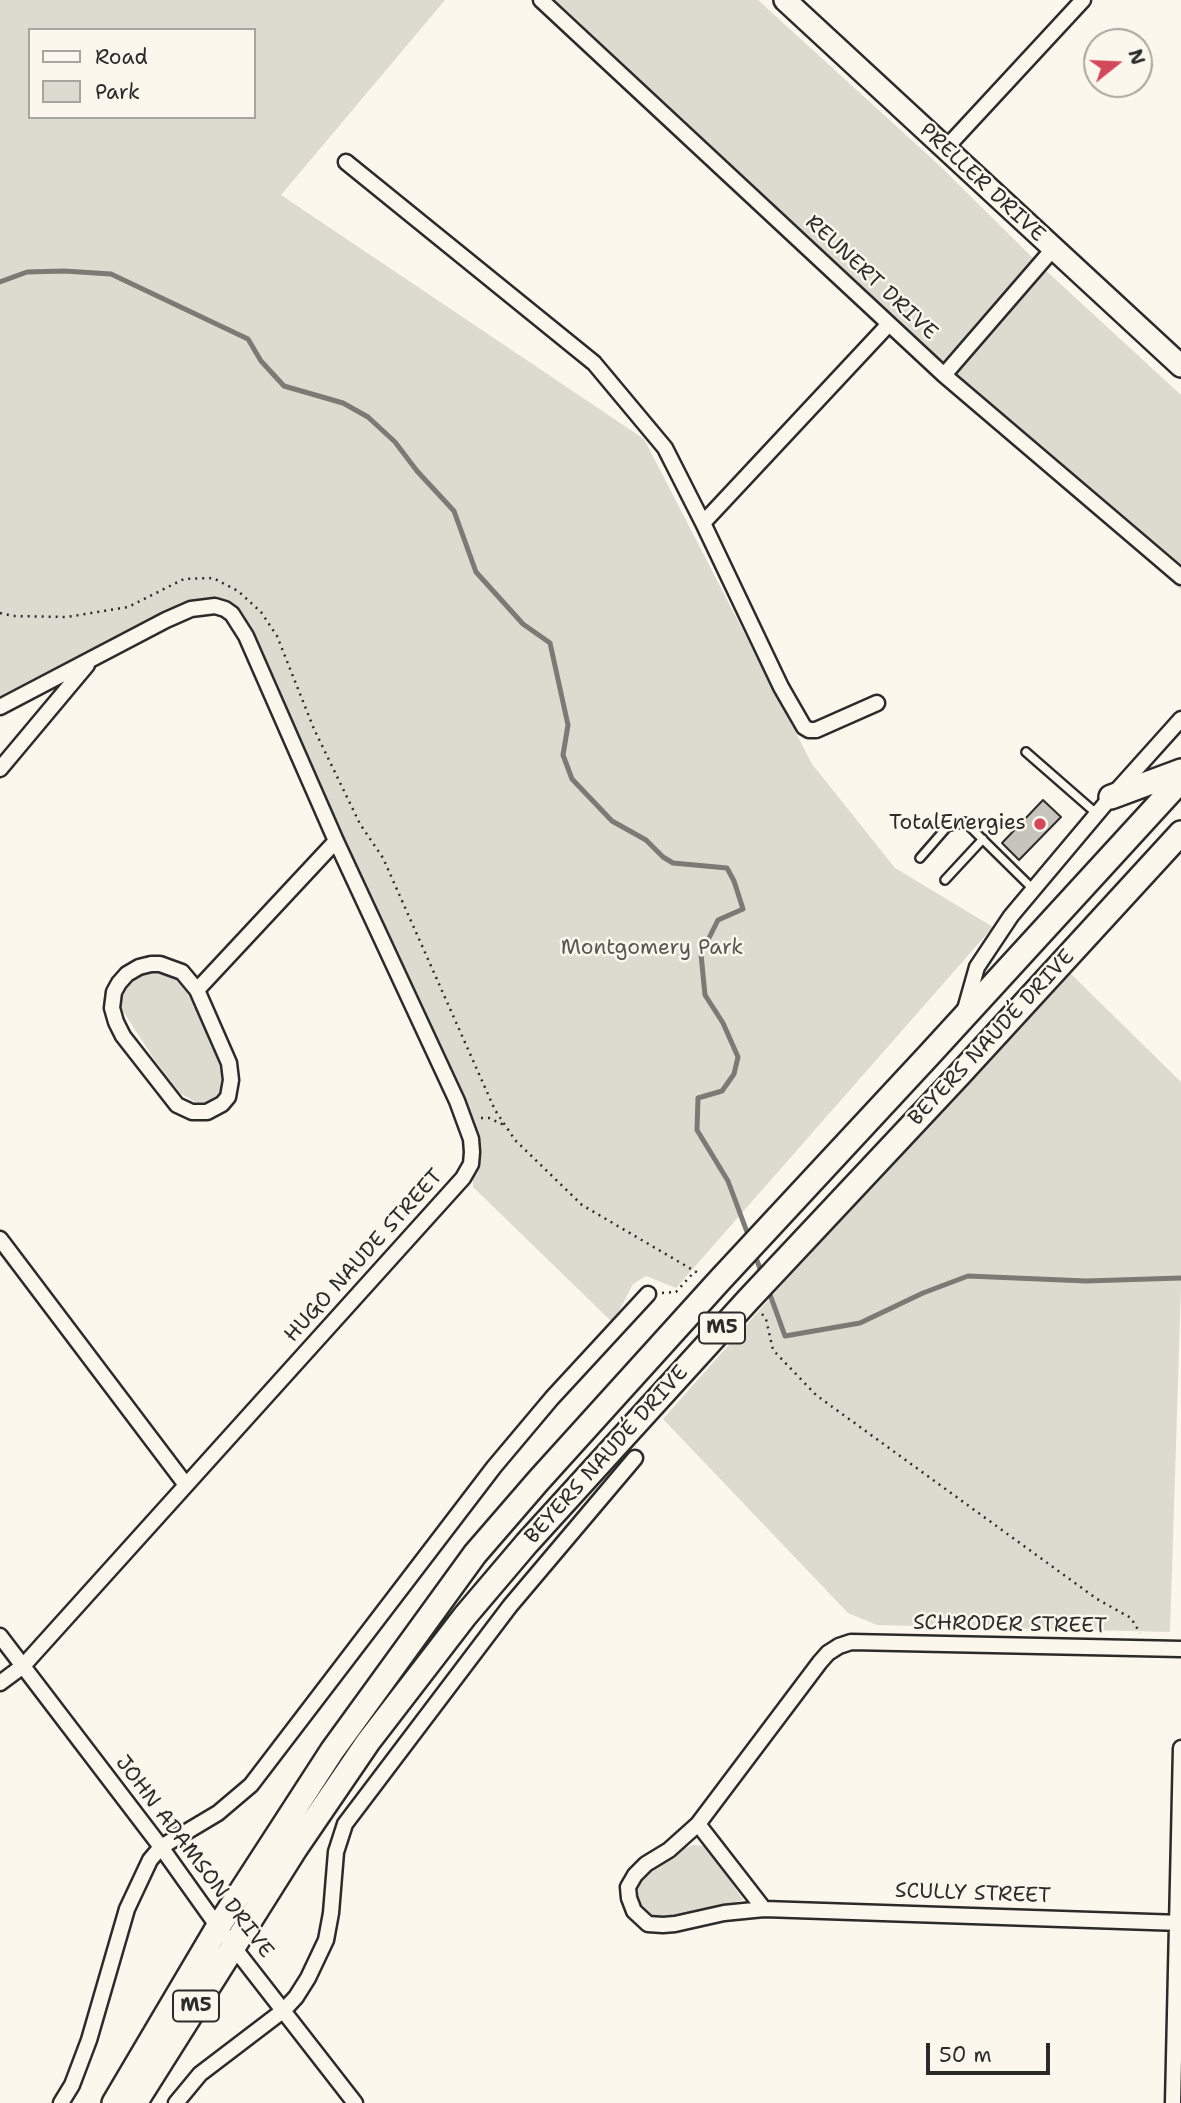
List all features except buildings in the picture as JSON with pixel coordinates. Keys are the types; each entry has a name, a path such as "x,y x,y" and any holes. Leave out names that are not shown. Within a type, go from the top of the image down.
{"main road":[{"name":"PRELLER DRIVE","path":"785,0 1181,366"},
{"path":"1104,805 1181,771"},
{"name":"BEYERS NAUDÉ DRIVE","path":"114,2103 218,1927 332,1751 475,1554 720,1280 1181,780"},
{"name":"BEYERS NAUDÉ DRIVE","path":"135,2103 295,1849 368,1742 465,1616 527,1543 748,1300 1181,833"},
{"path":"1124,842 1150,867"},
{"path":"1038,936 1064,960"}],"street":[{"name":"REUNERT DRIVE","path":"541,0 944,375 1181,577"},
{"path":"945,149 1083,0"},
{"path":"346,162 594,363 665,448 781,687 804,727 816,730 877,703"},
{"path":"944,375 1053,249"},
{"path":"703,523 889,324"},
{"name":"HUGO NAUDE STREET","path":"0,707 166,620 191,609 215,606 225,608 239,622 463,1117 471,1139 472,1152 471,1164 463,1178 23,1666 0,1682"},
{"path":"3,760 90,660"},
{"name":"BEYERS NAUDÉ DRIVE","path":"962,1017 977,967 1011,916 1104,805 1181,719"},
{"path":"197,990 336,841"},
{"path":"151,964 160,964 182,972 197,990 229,1063 231,1080 228,1097 222,1104 207,1112 192,1112 177,1105 123,1035 112,1008 114,992 127,974 151,964"},
{"path":"0,1239 186,1485"},
{"path":"61,2103 72,2085 89,2039 127,1909 149,1860 161,1847 218,1812 251,1785 494,1467 552,1398 648,1294"},
{"name":"BEYERS NAUDÉ DRIVE","path":"176,2103 200,2074 284,2010 296,1997 326,1940 336,1852 345,1824 510,1606 635,1458"},
{"name":"JOHN ADAMSON DRIVE","path":"0,1636 161,1847 233,1947 355,2103"},
{"name":"SCHRODER STREET","path":"839,1646 851,1642 1181,1649"},
{"name":"SCULLY STREET","path":"839,1646 820,1662 698,1824 635,1875 628,1887 629,1898 634,1912 648,1924 676,1924 724,1913 764,1909 1180,1922"},
{"path":"1173,2103 1180,1922 1181,1748"},
{"path":"698,1824 764,1909"}],"lane":[{"path":"1026,752 1104,805"},
{"path":"920,858 947,827 965,822 1033,889"},
{"path":"945,880 983,839"}],"path":[{"path":"463,1117 489,1118 507,1127"},
{"path":"648,1294 676,1292 695,1271 720,1280"},
{"path":"748,1300 766,1319 773,1350 816,1395 1097,1599 1131,1618 1148,1648"}],"green space":[{"name":"Montgomery Park","path":"0,0 445,0 281,195 644,439 812,764 895,868 993,927 676,1288 646,1276 633,1284 613,1323 473,1187 472,1127 248,631 197,607 102,644 0,696"},
{"path":"536,0 758,0 940,166 1042,267 1181,395 1181,590 947,368"},
{"path":"159,972 173,977 188,994 219,1055 225,1075 224,1084 218,1094 207,1102 195,1102 180,1093 121,1008 123,992 136,976"},
{"path":"1070,973 1181,1082 1181,1288 1170,1632 877,1625 848,1613 663,1419 788,1278"},
{"path":"693,1845 707,1846 743,1900 668,1919 654,1919 642,1910 636,1898 637,1883 664,1857"}],"waterway":[{"path":"0,282 27,272 111,274 248,339 261,361 284,386 343,403 368,417 395,442 417,471 454,511 476,572 523,624 550,643 568,725 563,755 572,779 612,821 646,840 663,857 673,863 727,868 734,881 743,909 718,920 701,954 705,995 723,1023 738,1057 734,1074 722,1091 698,1098 697,1130 728,1181 750,1240"},
{"path":"754,1253 763,1276"},
{"path":"768,1289 785,1336 860,1323 923,1293 968,1276 1086,1281 1181,1278"}],"place":[{"name":"TotalEnergies","path":"1040,824"}]}
